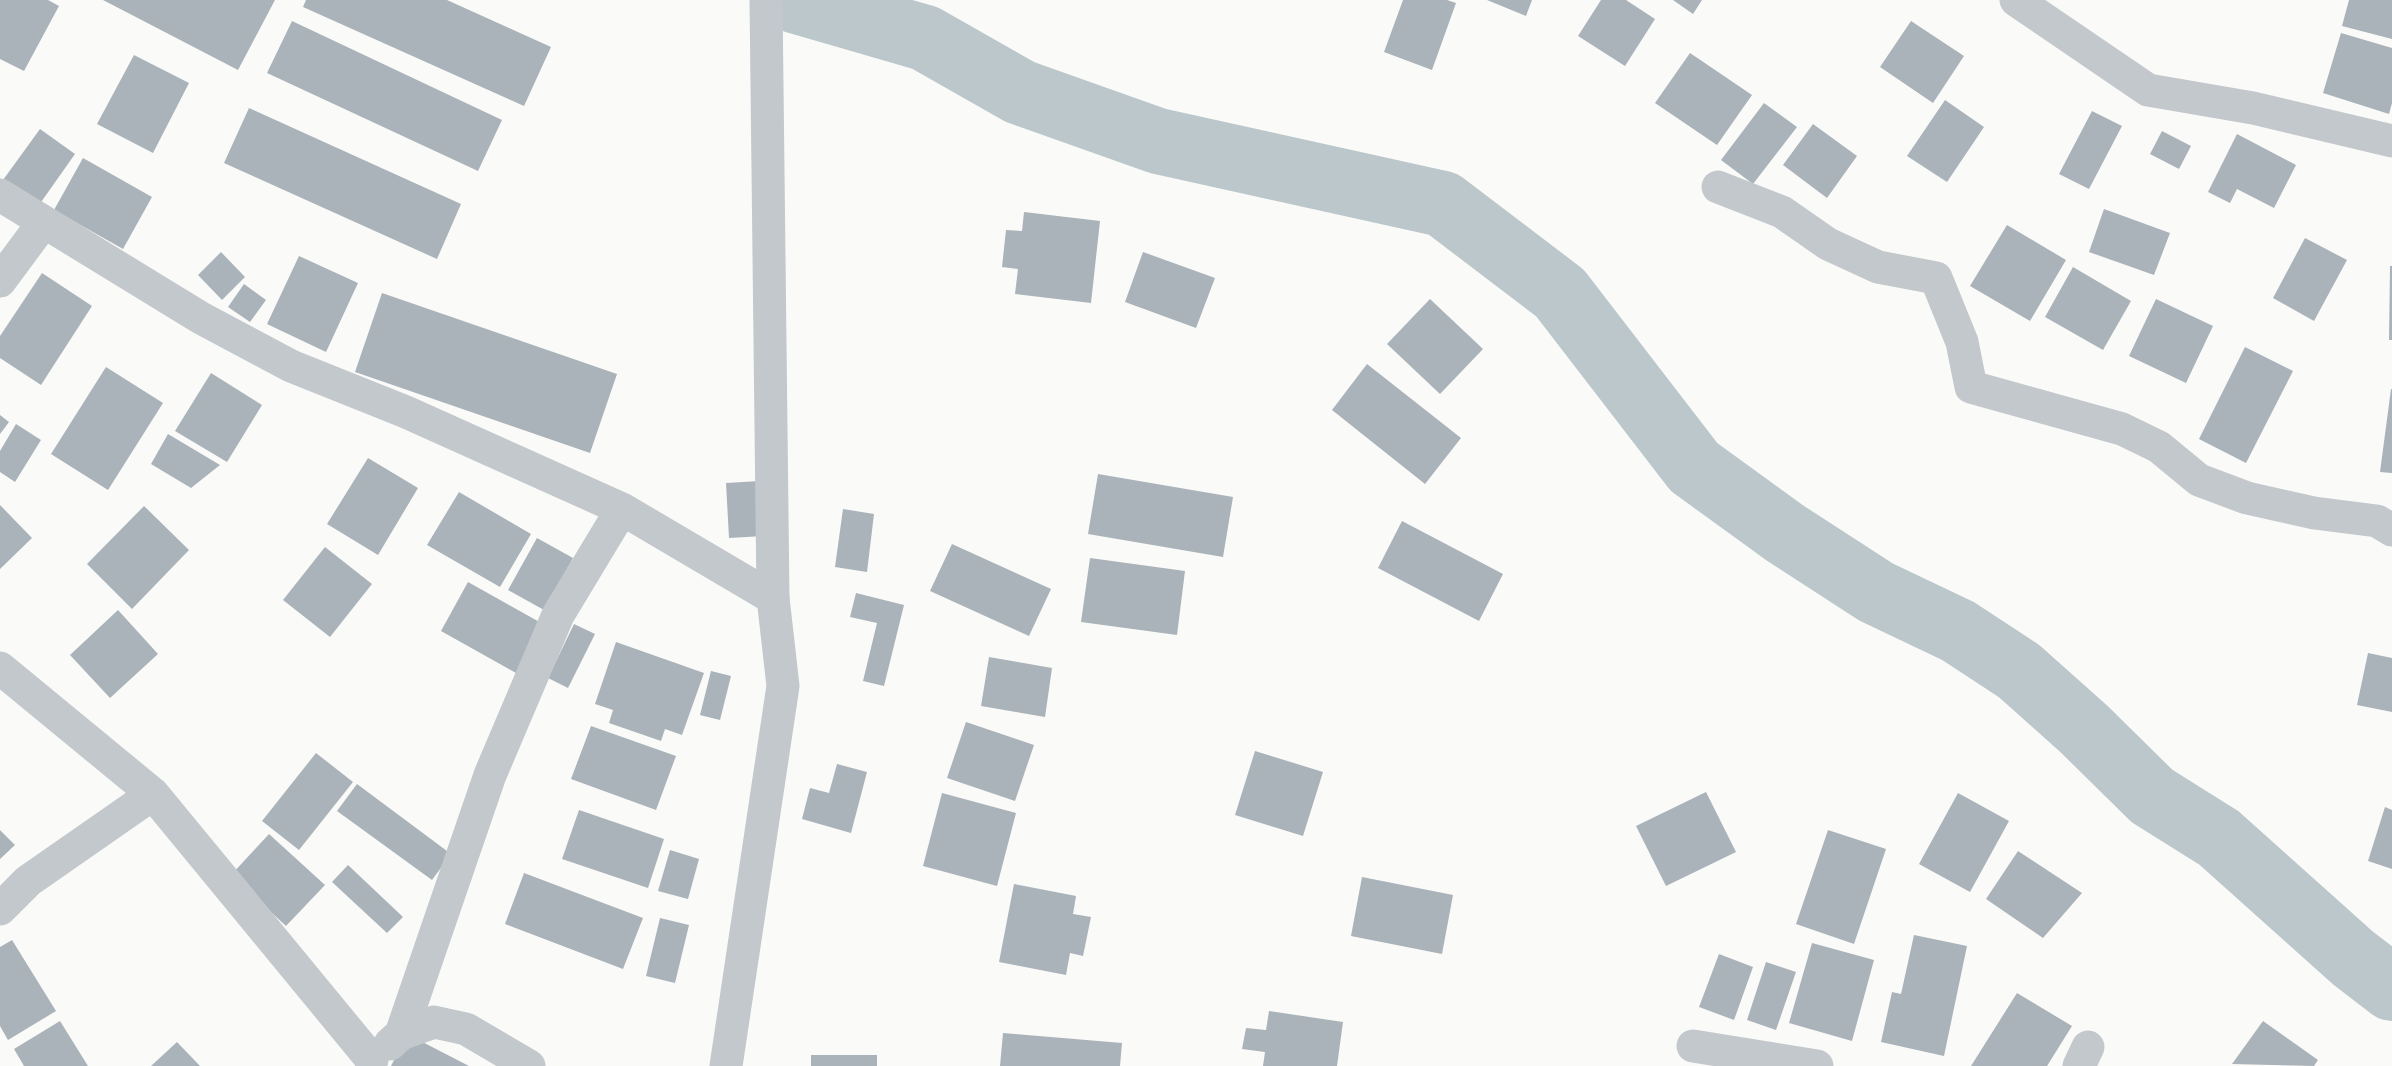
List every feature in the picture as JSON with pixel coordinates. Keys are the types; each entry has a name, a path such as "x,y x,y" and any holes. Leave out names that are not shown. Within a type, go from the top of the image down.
{"street":[{"path":"726,1066 783,686 773,598 766,0"},
{"path":"2016,0 2148,90 2253,108 2392,141"},
{"path":"1718,187 1782,212 1828,244 1878,267 1936,278 1962,342 1971,387 2122,429 2159,447 2199,480 2247,498 2314,513 2377,521 2392,530"},
{"path":"0,195 201,318 291,366 406,411 622,509 773,598"},
{"path":"0,281 44,223"},
{"path":"401,1034 490,775 558,615 622,509"},
{"path":"0,668 153,794 370,1063 401,1034 434,1022 466,1029 529,1066"},
{"path":"0,909 28,881 153,794"},
{"path":"1693,1046 1817,1066"}],"building":[{"path":"0,0 48,0 59,6 24,71 0,59"},
{"path":"103,0 275,0 238,70"},
{"path":"306,0 447,0 551,47 524,106 303,7"},
{"path":"1403,0 1447,0 1456,3 1432,70 1384,52"},
{"path":"1487,0 1532,0 1526,16"},
{"path":"1601,0 1626,0 1655,19 1625,66 1578,36"},
{"path":"1673,0 1702,0 1693,14"},
{"path":"2349,0 2392,0 2392,39 2342,26"},
{"path":"292,21 502,120 478,171 267,73"},
{"path":"1911,21 1964,56 1933,103 1880,67"},
{"path":"2341,33 2392,48 2392,103 2389,114 2323,93"},
{"path":"1690,53 1752,95 1717,145 1655,103"},
{"path":"134,55 189,83 153,153 97,124"},
{"path":"1945,100 1984,127 1947,182 1907,156"},
{"path":"1764,103 1797,127 1753,184 1721,160"},
{"path":"249,108 461,204 437,259 224,163"},
{"path":"2092,111 2122,126 2089,189 2059,174"},
{"path":"1813,124 1857,156 1827,198 1783,165"},
{"path":"40,129 75,154 39,205 3,180"},
{"path":"2162,131 2191,146 2179,169 2150,154"},
{"path":"2237,134 2296,165 2274,208 2237,189 2230,203 2208,192"},
{"path":"83,158 152,197 123,249 54,210"},
{"path":"2104,209 2170,233 2154,275 2089,252"},
{"path":"1024,212 1100,221 1091,303 1015,294 1018,269 1002,267 1006,230 1022,231"},
{"path":"2007,225 2066,260 2030,321 1970,286"},
{"path":"2305,238 2347,260 2314,321 2273,298"},
{"path":"221,252 245,277 222,300 198,275"},
{"path":"1143,252 1215,278 1196,328 1125,302"},
{"path":"299,256 358,283 326,352 267,324"},
{"path":"2390,266 2392,266 2392,340 2389,340"},
{"path":"2073,267 2131,301 2103,350 2045,317"},
{"path":"42,273 92,306 41,385 0,358 0,336"},
{"path":"244,284 266,300 250,322 228,307"},
{"path":"382,293 617,374 590,453 355,372"},
{"path":"1430,299 1483,349 1440,394 1387,344"},
{"path":"2156,299 2213,326 2186,383 2129,356"},
{"path":"2245,347 2293,371 2246,463 2199,439"},
{"path":"1367,364 1461,438 1425,484 1332,410"},
{"path":"106,367 163,403 108,490 51,454"},
{"path":"211,373 262,405 227,462 175,431"},
{"path":"2392,389 2392,473 2380,472"},
{"path":"0,415 9,422 0,434"},
{"path":"16,424 41,440 15,482 0,472 0,451"},
{"path":"168,434 220,465 191,488 151,464"},
{"path":"368,458 418,488 378,555 327,524"},
{"path":"1098,474 1233,497 1223,557 1088,534"},
{"path":"760,481 764,536 729,538 726,483"},
{"path":"459,492 531,534 500,587 427,545"},
{"path":"0,505 32,538 0,569"},
{"path":"144,506 189,550 132,609 87,564"},
{"path":"843,509 874,514 867,572 835,567"},
{"path":"1402,521 1503,574 1479,621 1378,568"},
{"path":"537,538 573,558 544,610 508,590"},
{"path":"952,544 1051,589 1029,636 930,591"},
{"path":"325,547 372,584 330,637 283,600"},
{"path":"1090,558 1185,571 1177,635 1081,622"},
{"path":"468,582 543,624 516,673 441,631"},
{"path":"856,593 904,605 884,686 863,681 877,623 850,617"},
{"path":"118,610 158,654 110,698 70,655"},
{"path":"574,624 595,634 568,688 548,678"},
{"path":"616,642 704,673 682,735 665,729 661,741 609,723 613,710 595,704"},
{"path":"2368,653 2392,658 2392,712 2357,705"},
{"path":"989,657 1052,668 1045,717 981,706"},
{"path":"711,671 731,676 720,720 700,715"},
{"path":"966,722 1034,745 1015,801 947,778"},
{"path":"591,726 676,756 656,810 571,779"},
{"path":"1255,751 1323,772 1303,836 1235,815"},
{"path":"316,753 353,782 299,850 262,821"},
{"path":"837,764 867,772 851,833 802,819 810,788 829,793"},
{"path":"357,784 451,854 432,880 337,811"},
{"path":"1706,792 1736,852 1666,886 1636,826"},
{"path":"942,793 1016,813 997,886 923,866"},
{"path":"1958,793 2009,821 1970,892 1919,864"},
{"path":"2385,807 2392,810 2392,869 2368,861"},
{"path":"579,810 664,839 648,888 562,859"},
{"path":"0,830 15,845 0,859"},
{"path":"1828,830 1886,849 1854,944 1796,924"},
{"path":"269,834 325,885 286,926 231,875"},
{"path":"670,850 699,859 688,899 658,891"},
{"path":"2018,851 2082,893 2043,938 1986,899"},
{"path":"348,865 403,917 387,933 332,882"},
{"path":"524,873 643,918 623,969 505,924"},
{"path":"1362,877 1453,895 1442,954 1351,936"},
{"path":"1014,884 1076,896 1073,914 1091,917 1083,956 1070,953 1066,975 999,962"},
{"path":"660,918 689,925 675,983 646,976"},
{"path":"1914,935 1967,946 1944,1056 1881,1042 1892,992 1901,994"},
{"path":"12,940 56,1011 8,1040 0,1026 0,947"},
{"path":"1812,943 1874,960 1852,1041 1789,1023"},
{"path":"1719,954 1753,967 1734,1020 1699,1007"},
{"path":"1766,962 1796,972 1776,1030 1747,1020"},
{"path":"2017,993 2072,1026 2047,1066 1971,1066"},
{"path":"1269,1011 1343,1022 1337,1066 1263,1066 1265,1052 1242,1049 1246,1028 1266,1030"},
{"path":"60,1021 88,1066 24,1066 14,1049"},
{"path":"2263,1021 2318,1060 2314,1066 2232,1064"},
{"path":"1003,1033 1122,1043 1120,1066 1000,1066"},
{"path":"407,1034 469,1066 391,1066"},
{"path":"177,1042 200,1066 151,1066"},
{"path":"811,1055 877,1055 877,1066 811,1066"}],"waterway":[{"path":"794,0 925,38 1020,92 1158,141 1443,204 1560,293 1694,467 1785,533 1876,592 1958,631 2019,671 2084,729 2152,796 2219,838 2353,958 2392,988"}]}
